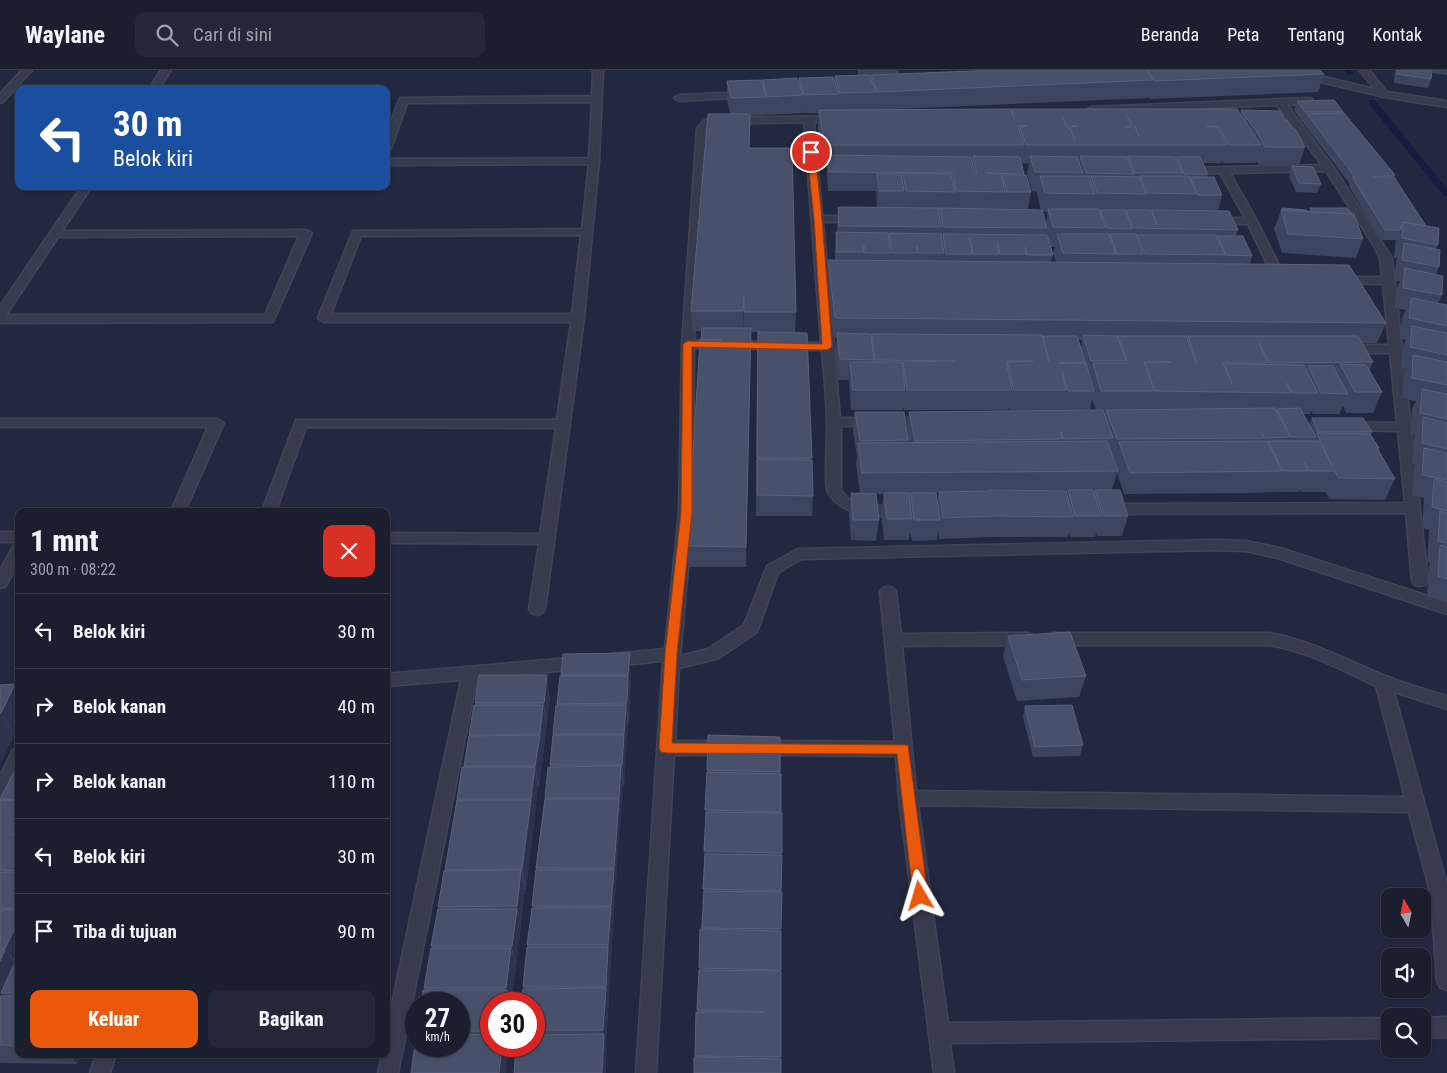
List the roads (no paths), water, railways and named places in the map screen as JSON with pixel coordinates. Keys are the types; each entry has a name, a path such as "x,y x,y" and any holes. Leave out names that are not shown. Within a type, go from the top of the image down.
{"street":[{"path":"0,100 27,70"},
{"path":"157,85 166,70"},
{"path":"537,609 545,539 578,318 594,161 598,70"},
{"path":"1364,70 1384,94"},
{"path":"1289,75 1316,77 1384,94 1447,104"},
{"path":"679,98 758,95"},
{"path":"390,138 404,100 598,100"},
{"path":"1084,110 1308,101"},
{"path":"1280,102 1288,122 1329,168 1386,258 1394,349 1420,581"},
{"path":"646,1073 671,659 686,512 688,344 703,126 714,121 848,118"},
{"path":"809,120 817,169 818,219 827,276 827,347 834,422 834,490 837,497 856,509 919,510"},
{"path":"390,162 594,161"},
{"path":"1175,171 1329,168"},
{"path":"1224,171 1252,221 1280,279"},
{"path":"0,315 84,190"},
{"path":"818,219 868,220"},
{"path":"1203,221 1252,221"},
{"path":"578,318 324,318 357,233 586,232"},
{"path":"0,320 270,319 306,233 55,234"},
{"path":"1329,280 1387,281"},
{"path":"688,344 847,347"},
{"path":"1334,349 1394,349"},
{"path":"0,422 217,423 179,508"},
{"path":"834,422 942,422"},
{"path":"270,508 300,423 562,424"},
{"path":"1334,426 1403,427"},
{"path":"1096,509 1412,508"},
{"path":"0,537 15,537"},
{"path":"390,538 545,539"},
{"path":"390,680 671,659 713,654 751,628 772,570 798,554 1216,545 1246,546 1280,553 1447,608"},
{"path":"0,584 15,556"},
{"path":"888,592 908,798 944,1073"},
{"path":"894,640 1286,640 1384,682 1447,703"},
{"path":"388,1073 470,674"},
{"path":"1384,682 1440,895 1447,981"},
{"path":"666,748 903,749"},
{"path":"0,794 15,763"},
{"path":"908,798 1416,805"},
{"path":"1431,1028 1447,1027"},
{"path":"938,1033 1381,1028"},
{"path":"100,1073 105,1058"}],"waterway":[{"path":"1347,70 1350,74"},
{"path":"1372,102 1447,194"}]}
